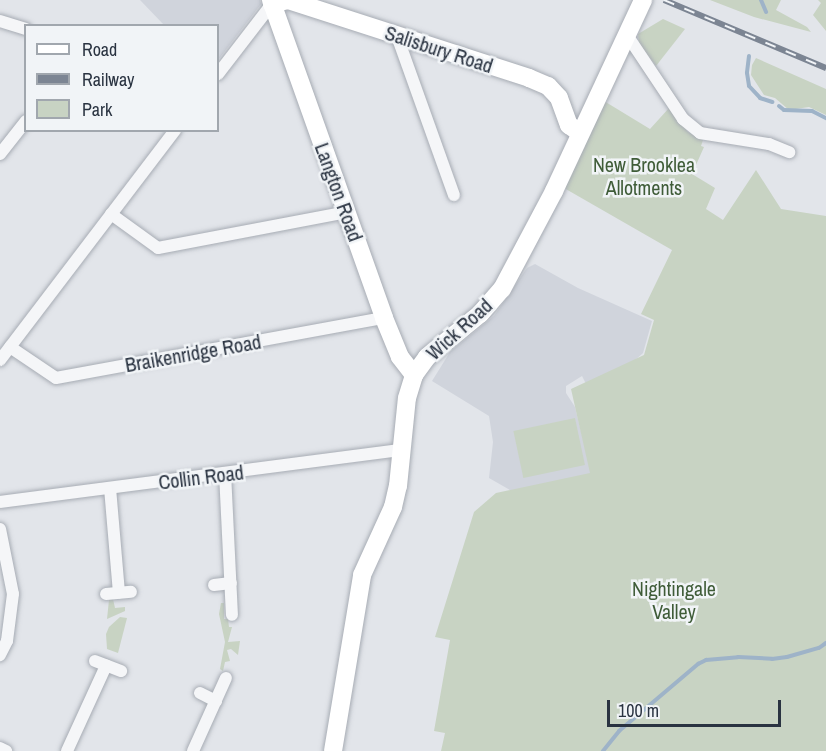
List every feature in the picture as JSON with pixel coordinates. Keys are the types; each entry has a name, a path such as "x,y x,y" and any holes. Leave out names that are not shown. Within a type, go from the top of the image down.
{"street":[{"name":"Salisbury Road","path":"272,2 288,0 548,86 559,98 569,124 580,133"},
{"path":"219,73 272,2"},
{"name":"Langton Road","path":"272,2 384,318 400,357 414,375"},
{"name":"Wick Road","path":"333,751 362,575 393,507 398,486 407,398 414,375 427,357 480,314 502,289 554,191 641,5"},
{"path":"0,21 24,28"},
{"path":"627,35 683,119 700,133 763,143 789,152"},
{"path":"397,36 454,195"},
{"path":"0,154 24,124"},
{"path":"0,360 173,132"},
{"path":"111,214 158,248 347,212"},
{"name":"Braikenridge Road","path":"10,347 56,378 384,318"},
{"name":"Collin Road","path":"0,502 402,450"},
{"path":"225,473 232,615"},
{"path":"105,594 125,593 110,488"},
{"path":"0,529 13,594 7,641 0,655"},
{"path":"214,585 231,584"},
{"path":"67,751 100,664 121,671"},
{"path":"193,751 226,678"},
{"path":"200,693 216,701"},
{"path":"0,748 6,751"}],"shaded area":[{"path":"140,0 260,0 261,4 219,59 219,24 163,24"},
{"path":"535,264 578,288 652,321 643,353 593,398 582,376 566,386 566,393 575,407 596,492 515,493 489,478 493,442 489,416 432,381 450,352 494,316 527,268"}],"green space":[{"path":"710,0 781,0 776,10 807,27 811,32 754,17"},
{"path":"818,0 826,0 826,31 813,15 821,3"},
{"path":"663,19 685,29 656,66 639,43 638,34"},
{"path":"756,58 826,89 826,115 809,107 789,110 775,98 764,95 751,75 752,65"},
{"name":"Nightingale Valley","path":"604,101 650,129 669,108 688,132 703,140 701,146 704,147 692,174 715,188 706,209 723,220 756,170 781,209 826,216 826,751 441,751 445,733 434,731 450,640 435,637 474,512 496,493 590,473 571,389 644,355 654,320 641,314 672,250 564,188"},
{"path":"575,418 585,465 523,478 513,431"},
{"path":"113,599 115,608 125,607 125,611 107,619 109,600"},
{"path":"221,603 224,603 224,619 228,619 229,627 232,627 228,642 240,641 238,655 231,649 227,650 230,661 225,662 223,671 220,669 225,642 219,614"},
{"path":"120,617 127,618 118,653 107,649 106,634 109,627"}],"waterway":[{"path":"761,0 766,12"},
{"path":"749,56 747,73 749,86 760,98 772,102"},
{"path":"779,106 784,110 812,111 826,118"},
{"path":"603,751 619,731 698,664 706,660 738,657 772,659 787,657 819,648 826,643"}],"railway":[{"path":"664,0 826,68"}],"park label":[{"name":"New Brooklea Allotments","path":"644,176"}]}
